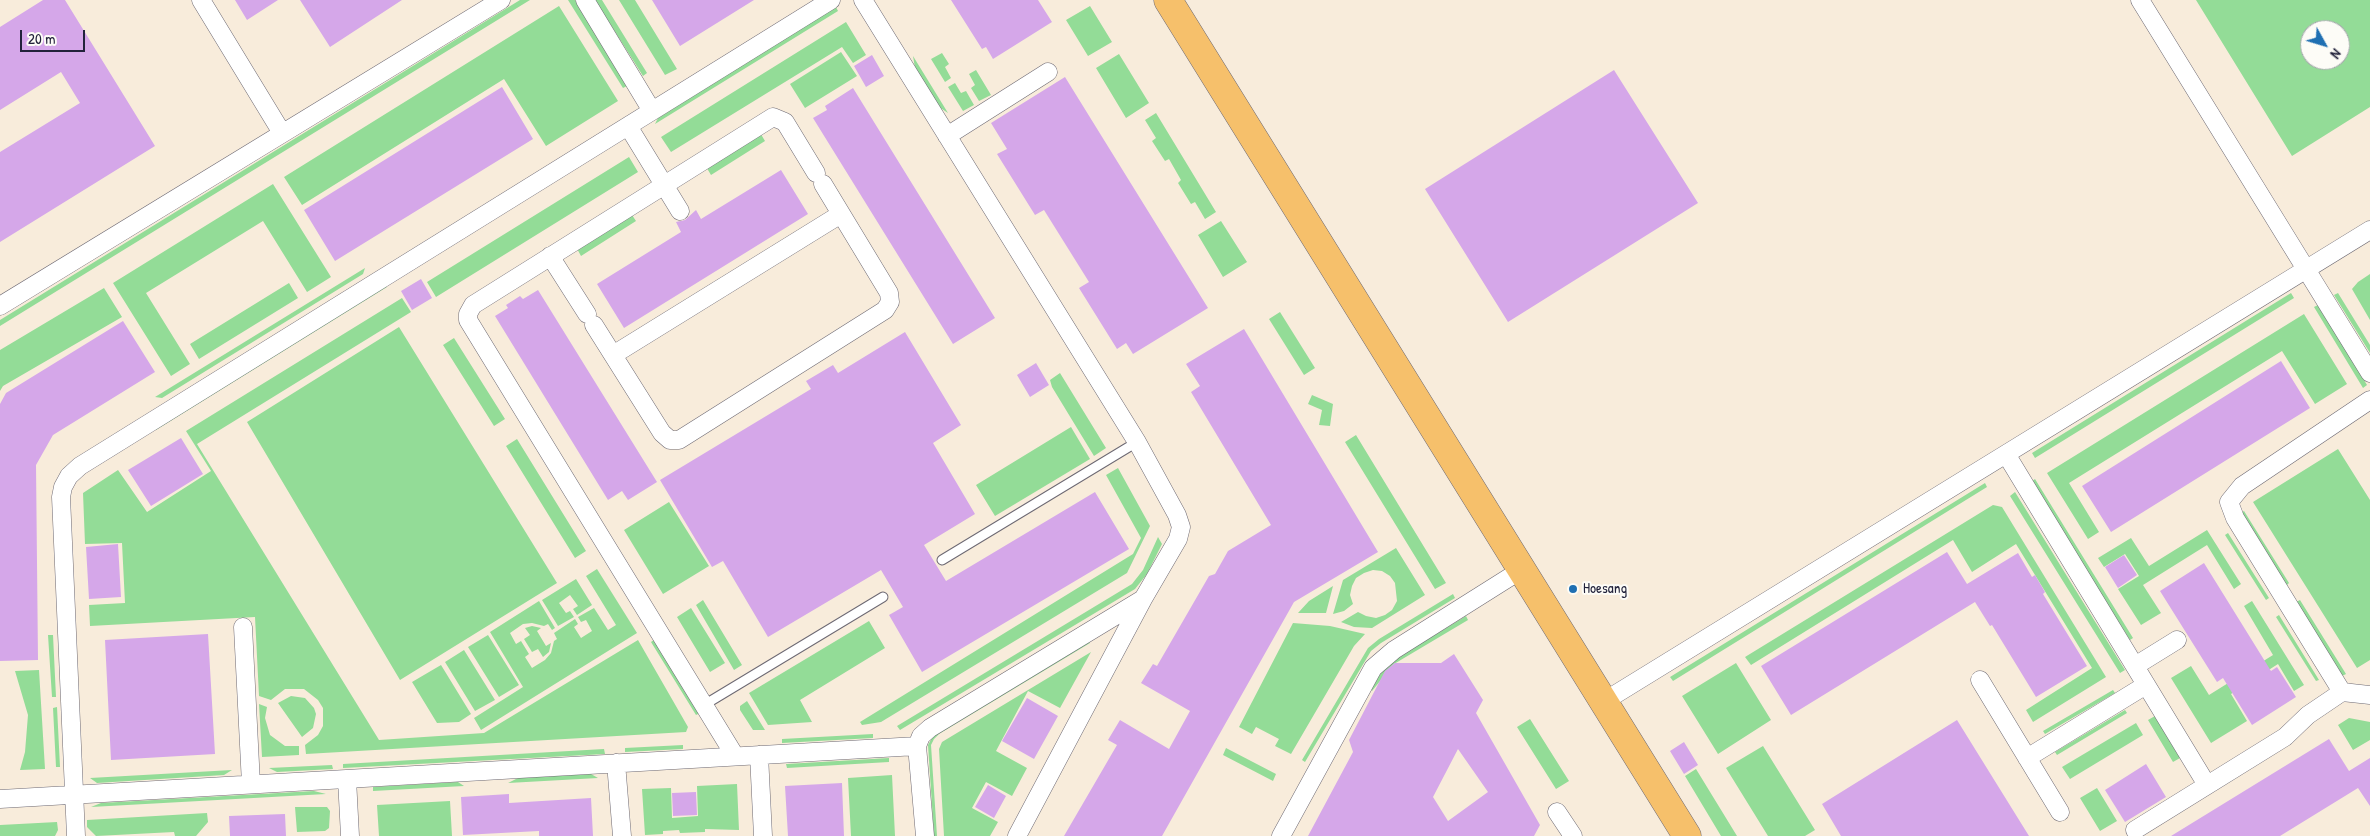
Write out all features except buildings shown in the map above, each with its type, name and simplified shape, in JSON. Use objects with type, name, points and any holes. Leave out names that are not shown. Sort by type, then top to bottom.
[{"type":"main road","points":[[1168,0],[1687,836]]},
{"type":"street","points":[[201,0],[282,133]]},
{"type":"street","points":[[0,306],[501,0]]},
{"type":"street","points":[[585,0],[652,110]]},
{"type":"street","points":[[76,836],[61,497],[63,487],[69,476],[80,466],[831,0]]},
{"type":"street","points":[[863,0],[1137,442],[1177,515],[1180,527],[1178,539],[1143,599],[1017,836]]},
{"type":"street","points":[[2140,0],[2370,373]]},
{"type":"street","points":[[947,136],[1048,72]]},
{"type":"street","points":[[550,256],[662,432],[670,440],[679,440],[885,310],[890,302],[890,293],[785,122],[773,116],[550,256],[473,305],[468,314],[468,320],[735,756]]},
{"type":"street","points":[[628,126],[680,211]]},
{"type":"street","points":[[613,355],[841,214]]},
{"type":"street","points":[[1603,702],[2370,230]]},
{"type":"street","points":[[2342,692],[2235,518],[2229,502],[2242,486],[2370,400]]},
{"type":"street","points":[[2006,454],[2207,785]]},
{"type":"street","points":[[1281,836],[1373,668],[1394,650],[1521,570]]},
{"type":"street","points":[[925,836],[917,746],[921,736],[930,728],[1143,599]]},
{"type":"street","points":[[243,627],[251,784]]},
{"type":"street","points":[[2135,666],[2177,640]]},
{"type":"street","points":[[1980,680],[2060,812]]},
{"type":"street","points":[[2028,758],[2146,685]]},
{"type":"street","points":[[2135,830],[2285,737],[2308,715],[2342,692],[2370,695]]},
{"type":"street","points":[[0,799],[917,746]]},
{"type":"street","points":[[758,755],[763,836]]},
{"type":"street","points":[[616,763],[622,836]]},
{"type":"street","points":[[347,779],[350,836]]},
{"type":"street","points":[[1558,812],[1573,836]]},
{"type":"lane","points":[[942,560],[1137,442]]},
{"type":"lane","points":[[704,705],[883,596]]},
{"type":"green space","points":[[520,0],[530,0],[0,326],[0,320]]},
{"type":"green space","points":[[568,0],[575,0],[627,86],[623,88]]},
{"type":"green space","points":[[595,0],[602,0],[647,73],[643,76]]},
{"type":"green space","points":[[619,0],[635,0],[677,69],[665,75]]},
{"type":"green space","points":[[2196,0],[2370,0],[2370,107],[2292,156]]},
{"type":"green space","points":[[559,6],[618,101],[546,146],[504,79],[302,205],[284,177]]},
{"type":"green space","points":[[1090,6],[1112,42],[1088,56],[1066,20]]},
{"type":"green space","points":[[836,7],[838,11],[655,124],[658,118]]},
{"type":"green space","points":[[846,22],[866,55],[853,63],[842,47],[671,152],[661,137]]},
{"type":"green space","points":[[841,52],[857,76],[805,108],[790,84]]},
{"type":"green space","points":[[942,53],[949,64],[945,67],[951,78],[945,82],[931,59]]},
{"type":"green space","points":[[1119,54],[1149,103],[1126,118],[1096,68]]},
{"type":"green space","points":[[913,56],[948,113],[939,107],[915,68]]},
{"type":"green space","points":[[976,70],[991,95],[979,101],[971,88],[975,85],[969,74]]},
{"type":"green space","points":[[955,83],[961,93],[966,91],[974,105],[963,111],[948,87]]},
{"type":"green space","points":[[1156,113],[1216,212],[1205,219],[1195,202],[1191,204],[1178,183],[1181,180],[1169,159],[1165,161],[1152,141],[1156,138],[1145,120]]},
{"type":"green space","points":[[759,131],[765,141],[711,175],[705,165]]},
{"type":"green space","points":[[629,157],[638,172],[436,297],[427,282]]},
{"type":"green space","points":[[273,184],[331,277],[307,292],[263,221],[146,293],[190,364],[171,376],[113,283]]},
{"type":"green space","points":[[630,212],[636,221],[581,256],[575,245]]},
{"type":"green space","points":[[1221,221],[1247,262],[1223,277],[1198,235]]},
{"type":"green space","points":[[365,268],[363,274],[162,398],[155,397]]},
{"type":"green space","points":[[2370,274],[2370,320],[2352,289],[2358,282]]},
{"type":"green space","points":[[289,283],[298,298],[199,359],[190,344]]},
{"type":"green space","points":[[385,284],[387,287],[156,430],[154,426]]},
{"type":"green space","points":[[104,288],[122,317],[3,386],[0,391],[0,350]]},
{"type":"green space","points":[[2291,293],[2294,298],[2035,458],[2032,453]]},
{"type":"green space","points":[[2338,293],[2370,345],[2370,353],[2334,295]]},
{"type":"green space","points":[[402,298],[411,312],[197,444],[379,740],[484,733],[638,640],[688,727],[686,732],[306,754],[305,745],[318,735],[323,726],[323,708],[318,700],[304,689],[285,689],[271,700],[259,696],[255,617],[90,626],[89,605],[125,603],[122,543],[85,544],[83,493],[118,470],[147,512],[211,471],[186,431]]},
{"type":"green space","points":[[2318,305],[2367,385],[2363,388],[2314,307]]},
{"type":"green space","points":[[1280,312],[1315,368],[1304,375],[1269,319]]},
{"type":"green space","points":[[2304,314],[2347,384],[2315,404],[2282,351],[2069,483],[2099,532],[2088,539],[2047,473]]},
{"type":"green space","points":[[399,327],[557,583],[400,680],[247,422]]},
{"type":"green space","points":[[454,338],[505,419],[494,426],[443,345]]},
{"type":"green space","points":[[1060,373],[1106,448],[1094,456],[1052,387],[1050,380]]},
{"type":"green space","points":[[1312,395],[1333,404],[1330,426],[1319,425],[1322,410],[1308,404]]},
{"type":"green space","points":[[1071,427],[1090,459],[995,516],[976,485]]},
{"type":"green space","points":[[1356,435],[1446,583],[1435,589],[1345,442]]},
{"type":"green space","points":[[517,439],[586,551],[575,558],[506,446]]},
{"type":"green space","points":[[2338,449],[2370,500],[2370,660],[2357,668],[2253,502]]},
{"type":"green space","points":[[1118,468],[1150,526],[1127,573],[881,722],[862,725],[860,722],[1133,554],[1141,538],[1106,475]]},
{"type":"green space","points":[[2035,479],[2133,638],[2130,640],[2031,482]]},
{"type":"green space","points":[[1985,483],[1987,487],[1673,681],[1670,677]]},
{"type":"green space","points":[[2015,492],[2125,670],[2120,673],[2010,496]]},
{"type":"green space","points":[[669,502],[709,566],[663,594],[624,530]]},
{"type":"green space","points":[[1993,505],[2002,507],[2106,677],[2033,722],[2026,710],[2092,668],[2016,544],[1972,572],[1953,540],[1751,665],[1745,657]]},
{"type":"green space","points":[[2244,511],[2289,583],[2286,586],[2241,513]]},
{"type":"green space","points":[[2207,530],[2241,584],[2234,589],[2207,545],[2143,585],[2161,613],[2141,625],[2118,589],[2139,576],[2125,554],[2104,567],[2098,558],[2131,538],[2149,566]]},
{"type":"green space","points":[[2228,533],[2269,598],[2266,600],[2225,535]]},
{"type":"green space","points":[[1158,537],[1162,544],[1147,574],[1135,589],[900,730],[897,726],[1132,584],[1143,570]]},
{"type":"green space","points":[[1396,548],[1425,595],[1372,628],[1354,627],[1341,622],[1358,612],[1376,618],[1392,610],[1397,601],[1395,583],[1390,576],[1382,571],[1373,570],[1356,578],[1350,595],[1353,604],[1344,611],[1333,614],[1343,580]]},
{"type":"green space","points":[[597,569],[637,633],[481,730],[474,718],[523,687],[490,632],[539,601],[555,628],[552,630],[548,624],[544,626],[532,623],[523,624],[510,633],[516,644],[521,641],[529,654],[525,657],[532,668],[545,660],[551,653],[554,641],[557,639],[554,633],[575,619],[578,624],[574,627],[581,638],[592,631],[586,620],[581,622],[578,617],[594,608],[608,630],[616,625],[586,576]]},
{"type":"green space","points":[[576,579],[592,605],[577,615],[573,609],[578,606],[570,595],[559,603],[566,613],[570,611],[574,617],[558,626],[542,600]]},
{"type":"green space","points":[[1333,586],[1326,613],[1298,613],[1309,601]]},
{"type":"green space","points":[[1453,594],[1455,598],[1371,651],[1305,762],[1302,760],[1368,648],[1379,639]]},
{"type":"green space","points":[[703,600],[742,665],[734,670],[696,605]]},
{"type":"green space","points":[[2300,600],[2346,674],[2342,676],[2296,602]]},
{"type":"green space","points":[[2252,601],[2304,685],[2294,691],[2278,664],[2231,694],[2247,721],[2211,743],[2171,678],[2191,666],[2209,695],[2273,655],[2244,606]]},
{"type":"green space","points":[[691,608],[725,663],[710,672],[677,617]]},
{"type":"green space","points":[[2279,615],[2319,680],[2316,681],[2276,617]]},
{"type":"green space","points":[[1466,616],[1468,620],[1394,664],[1372,691],[1371,689],[1376,679],[1392,661]]},
{"type":"green space","points":[[869,621],[885,648],[800,700],[812,722],[768,725],[749,693]]},
{"type":"green space","points":[[1293,623],[1330,626],[1365,634],[1354,646],[1291,754],[1275,746],[1279,739],[1256,727],[1252,734],[1239,727]]},
{"type":"green space","points":[[532,626],[541,628],[537,631],[546,646],[551,643],[549,652],[543,657],[538,649],[532,652],[524,639],[530,635],[525,628]]},
{"type":"green space","points":[[48,635],[53,635],[56,697],[52,697]]},
{"type":"green space","points":[[488,635],[519,685],[499,697],[468,647]]},
{"type":"green space","points":[[655,639],[700,713],[696,715],[651,642]]},
{"type":"green space","points":[[1088,640],[1090,643],[939,734],[934,739],[931,745],[937,836],[934,836],[928,745],[934,734]]},
{"type":"green space","points":[[464,650],[495,700],[475,711],[445,662]]},
{"type":"green space","points":[[1091,652],[1060,708],[1028,691],[996,751],[1027,768],[1012,796],[986,782],[972,808],[998,822],[990,836],[944,836],[939,749],[942,742]]},
{"type":"green space","points":[[1736,663],[1771,720],[1718,754],[1682,696]]},
{"type":"green space","points":[[441,665],[471,714],[459,722],[437,723],[412,682]]},
{"type":"green space","points":[[39,670],[45,769],[20,770],[25,752],[28,715],[15,671]]},
{"type":"green space","points":[[2113,690],[2115,693],[2045,734],[2043,731]]},
{"type":"green space","points":[[291,696],[305,698],[314,708],[316,714],[313,728],[302,737],[278,703]]},
{"type":"green space","points":[[747,701],[765,730],[753,730],[740,710],[740,706]]},
{"type":"green space","points":[[259,704],[267,707],[265,718],[270,735],[285,746],[299,746],[299,755],[262,757]]},
{"type":"green space","points":[[57,707],[60,767],[56,767],[53,708]]},
{"type":"green space","points":[[2125,710],[2127,713],[2057,755],[2055,752]]},
{"type":"green space","points":[[2155,716],[2180,758],[2173,762],[2148,720]]},
{"type":"green space","points":[[2349,718],[2370,722],[2370,740],[2353,750],[2338,725]]},
{"type":"green space","points":[[1530,719],[1569,781],[1556,789],[1517,727]]},
{"type":"green space","points":[[2136,723],[2143,735],[2070,779],[2062,767]]},
{"type":"green space","points":[[873,734],[873,738],[782,743],[782,739]]},
{"type":"green space","points":[[683,745],[683,749],[625,752],[625,748]]},
{"type":"green space","points":[[1763,746],[1815,830],[1805,836],[1768,836],[1726,768]]},
{"type":"green space","points":[[1226,748],[1276,774],[1273,781],[1223,755]]},
{"type":"green space","points":[[604,749],[605,754],[343,768],[343,764]]},
{"type":"green space","points":[[889,758],[889,762],[787,768],[786,764]]},
{"type":"green space","points":[[332,765],[333,769],[277,772],[269,768]]},
{"type":"green space","points":[[1696,769],[1737,836],[1721,836],[1685,776]]},
{"type":"green space","points":[[232,770],[224,775],[97,783],[90,778]]},
{"type":"green space","points":[[591,774],[598,778],[508,783],[518,778]]},
{"type":"green space","points":[[892,775],[895,836],[851,836],[848,778]]},
{"type":"green space","points":[[458,782],[464,786],[373,791],[373,787]]},
{"type":"green space","points":[[737,784],[739,830],[705,829],[705,832],[680,833],[679,830],[663,831],[663,834],[645,835],[642,789],[671,788],[672,818],[698,816],[697,786]]},
{"type":"green space","points":[[2097,788],[2117,821],[2100,831],[2080,798]]},
{"type":"green space","points":[[314,791],[326,794],[91,807],[101,803]]},
{"type":"green space","points":[[450,801],[452,836],[379,836],[377,805]]},
{"type":"green space","points":[[295,807],[327,807],[330,811],[329,828],[325,831],[297,832]]},
{"type":"green space","points":[[207,813],[208,822],[196,836],[175,836],[174,832],[96,836],[87,827],[87,820]]},
{"type":"green space","points":[[57,822],[58,830],[55,836],[0,836],[0,825]]},
{"type":"place","name":"Hoesang","points":[[1573,589]]}]
